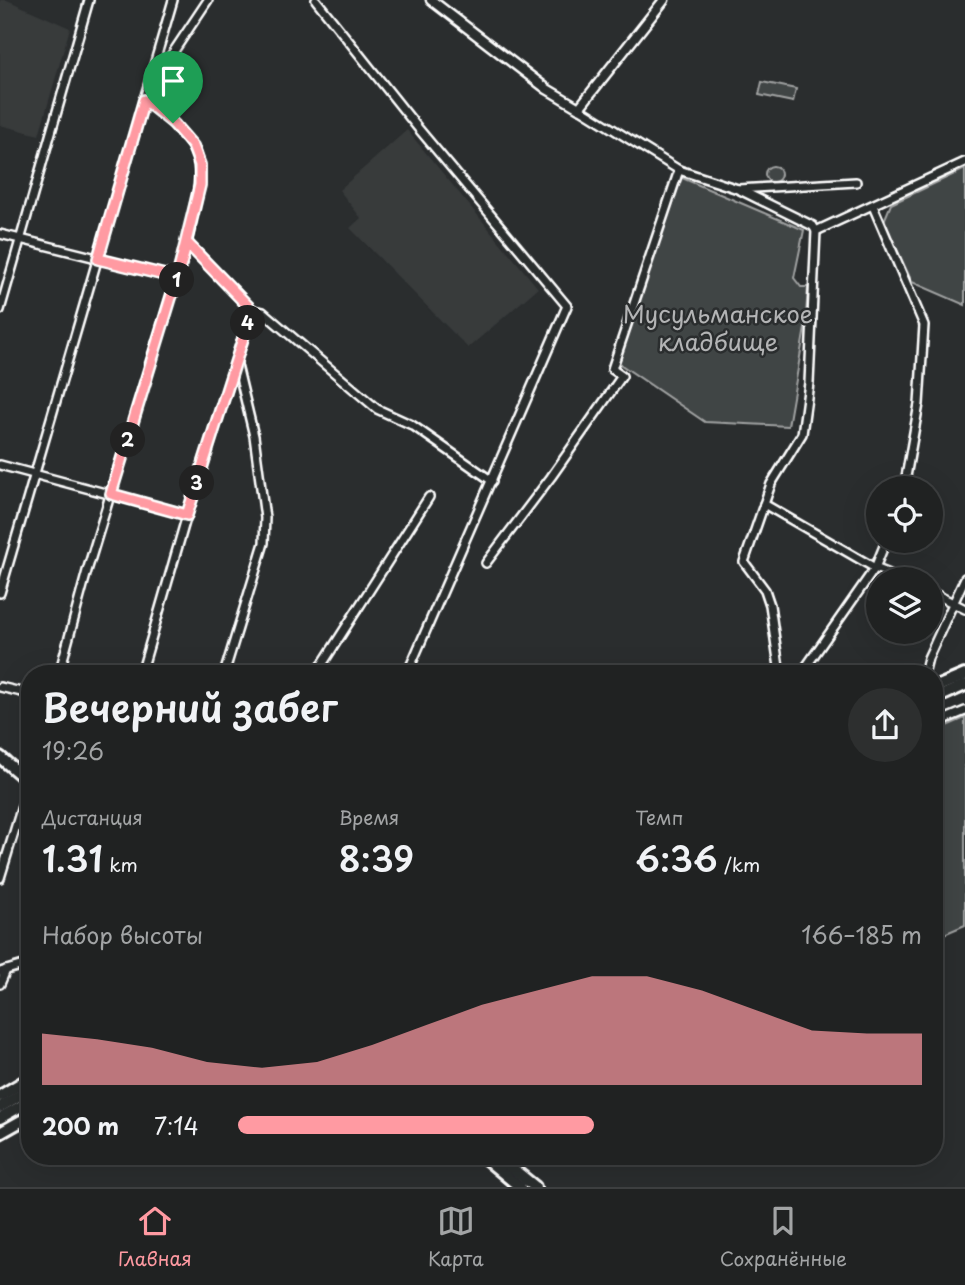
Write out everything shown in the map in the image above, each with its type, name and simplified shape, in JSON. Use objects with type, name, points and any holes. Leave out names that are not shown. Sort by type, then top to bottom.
[{"type":"main road","points":[[943,683],[965,674]]},
{"type":"main road","points":[[943,695],[965,685]]},
{"type":"main road","points":[[0,757],[21,774]]},
{"type":"main road","points":[[0,1096],[21,1083]]},
{"type":"main road","points":[[0,1107],[21,1094]]},
{"type":"main road","points":[[0,1118],[21,1106]]},
{"type":"main road","points":[[0,1128],[21,1118]]},
{"type":"main road","points":[[0,1133],[21,1120]]},
{"type":"main road","points":[[494,1165],[520,1187]]},
{"type":"main road","points":[[508,1165],[535,1187]]},
{"type":"street","points":[[0,310],[89,0]]},
{"type":"street","points":[[0,593],[173,0]]},
{"type":"street","points":[[147,90],[208,0]]},
{"type":"street","points":[[316,0],[418,128],[567,306],[411,665]]},
{"type":"street","points":[[431,0],[547,89],[679,170],[737,189],[813,226],[816,231],[809,383],[803,434],[771,484],[744,562],[765,590],[770,605],[779,665]]},
{"type":"street","points":[[579,108],[664,0]]},
{"type":"street","points":[[62,665],[177,278],[200,185],[200,165],[193,146],[173,123],[144,100]]},
{"type":"street","points":[[816,231],[965,162]]},
{"type":"street","points":[[486,563],[622,376],[612,369],[679,170]]},
{"type":"street","points":[[737,189],[856,182]]},
{"type":"street","points":[[873,206],[924,325],[919,404],[906,476]]},
{"type":"street","points":[[0,233],[177,278]]},
{"type":"street","points":[[187,243],[252,310],[263,312],[377,409],[412,425],[492,481]]},
{"type":"street","points":[[144,665],[187,515],[252,310]]},
{"type":"street","points":[[227,665],[264,543],[264,518],[254,436],[236,358]]},
{"type":"street","points":[[0,465],[187,515]]},
{"type":"street","points":[[322,665],[429,497]]},
{"type":"street","points":[[764,504],[873,567]]},
{"type":"street","points":[[927,665],[965,578]]},
{"type":"street","points":[[807,665],[866,581]]},
{"type":"street","points":[[943,597],[965,609]]},
{"type":"street","points":[[0,687],[21,692]]},
{"type":"street","points":[[943,720],[965,711]]},
{"type":"street","points":[[0,877],[21,807]]},
{"type":"street","points":[[0,984],[3,971],[21,966]]},
{"type":"shaded area","points":[[0,0],[7,0],[70,28],[39,135],[0,125]]},
{"type":"shaded area","points":[[407,130],[538,288],[468,348],[350,228],[361,218],[339,190]]},
{"type":"green space","points":[[762,82],[796,89],[793,102],[759,95]]},
{"type":"green space","points":[[770,166],[776,166],[781,174],[779,180],[770,182],[765,177],[765,171]]},
{"type":"green space","points":[[965,169],[965,305],[912,282],[884,221],[891,204]]},
{"type":"green space","name":"Мусульманское кладбище","points":[[680,177],[804,230],[794,278],[801,287],[808,287],[805,328],[788,426],[705,422],[617,362]]},
{"type":"green space","points":[[965,718],[965,925],[943,935],[943,728]]},
{"type":"route","points":[[173,123],[144,100],[98,259],[177,278],[187,243],[252,310],[187,515],[111,494],[177,278],[200,185],[200,165],[193,146],[173,123]]}]
